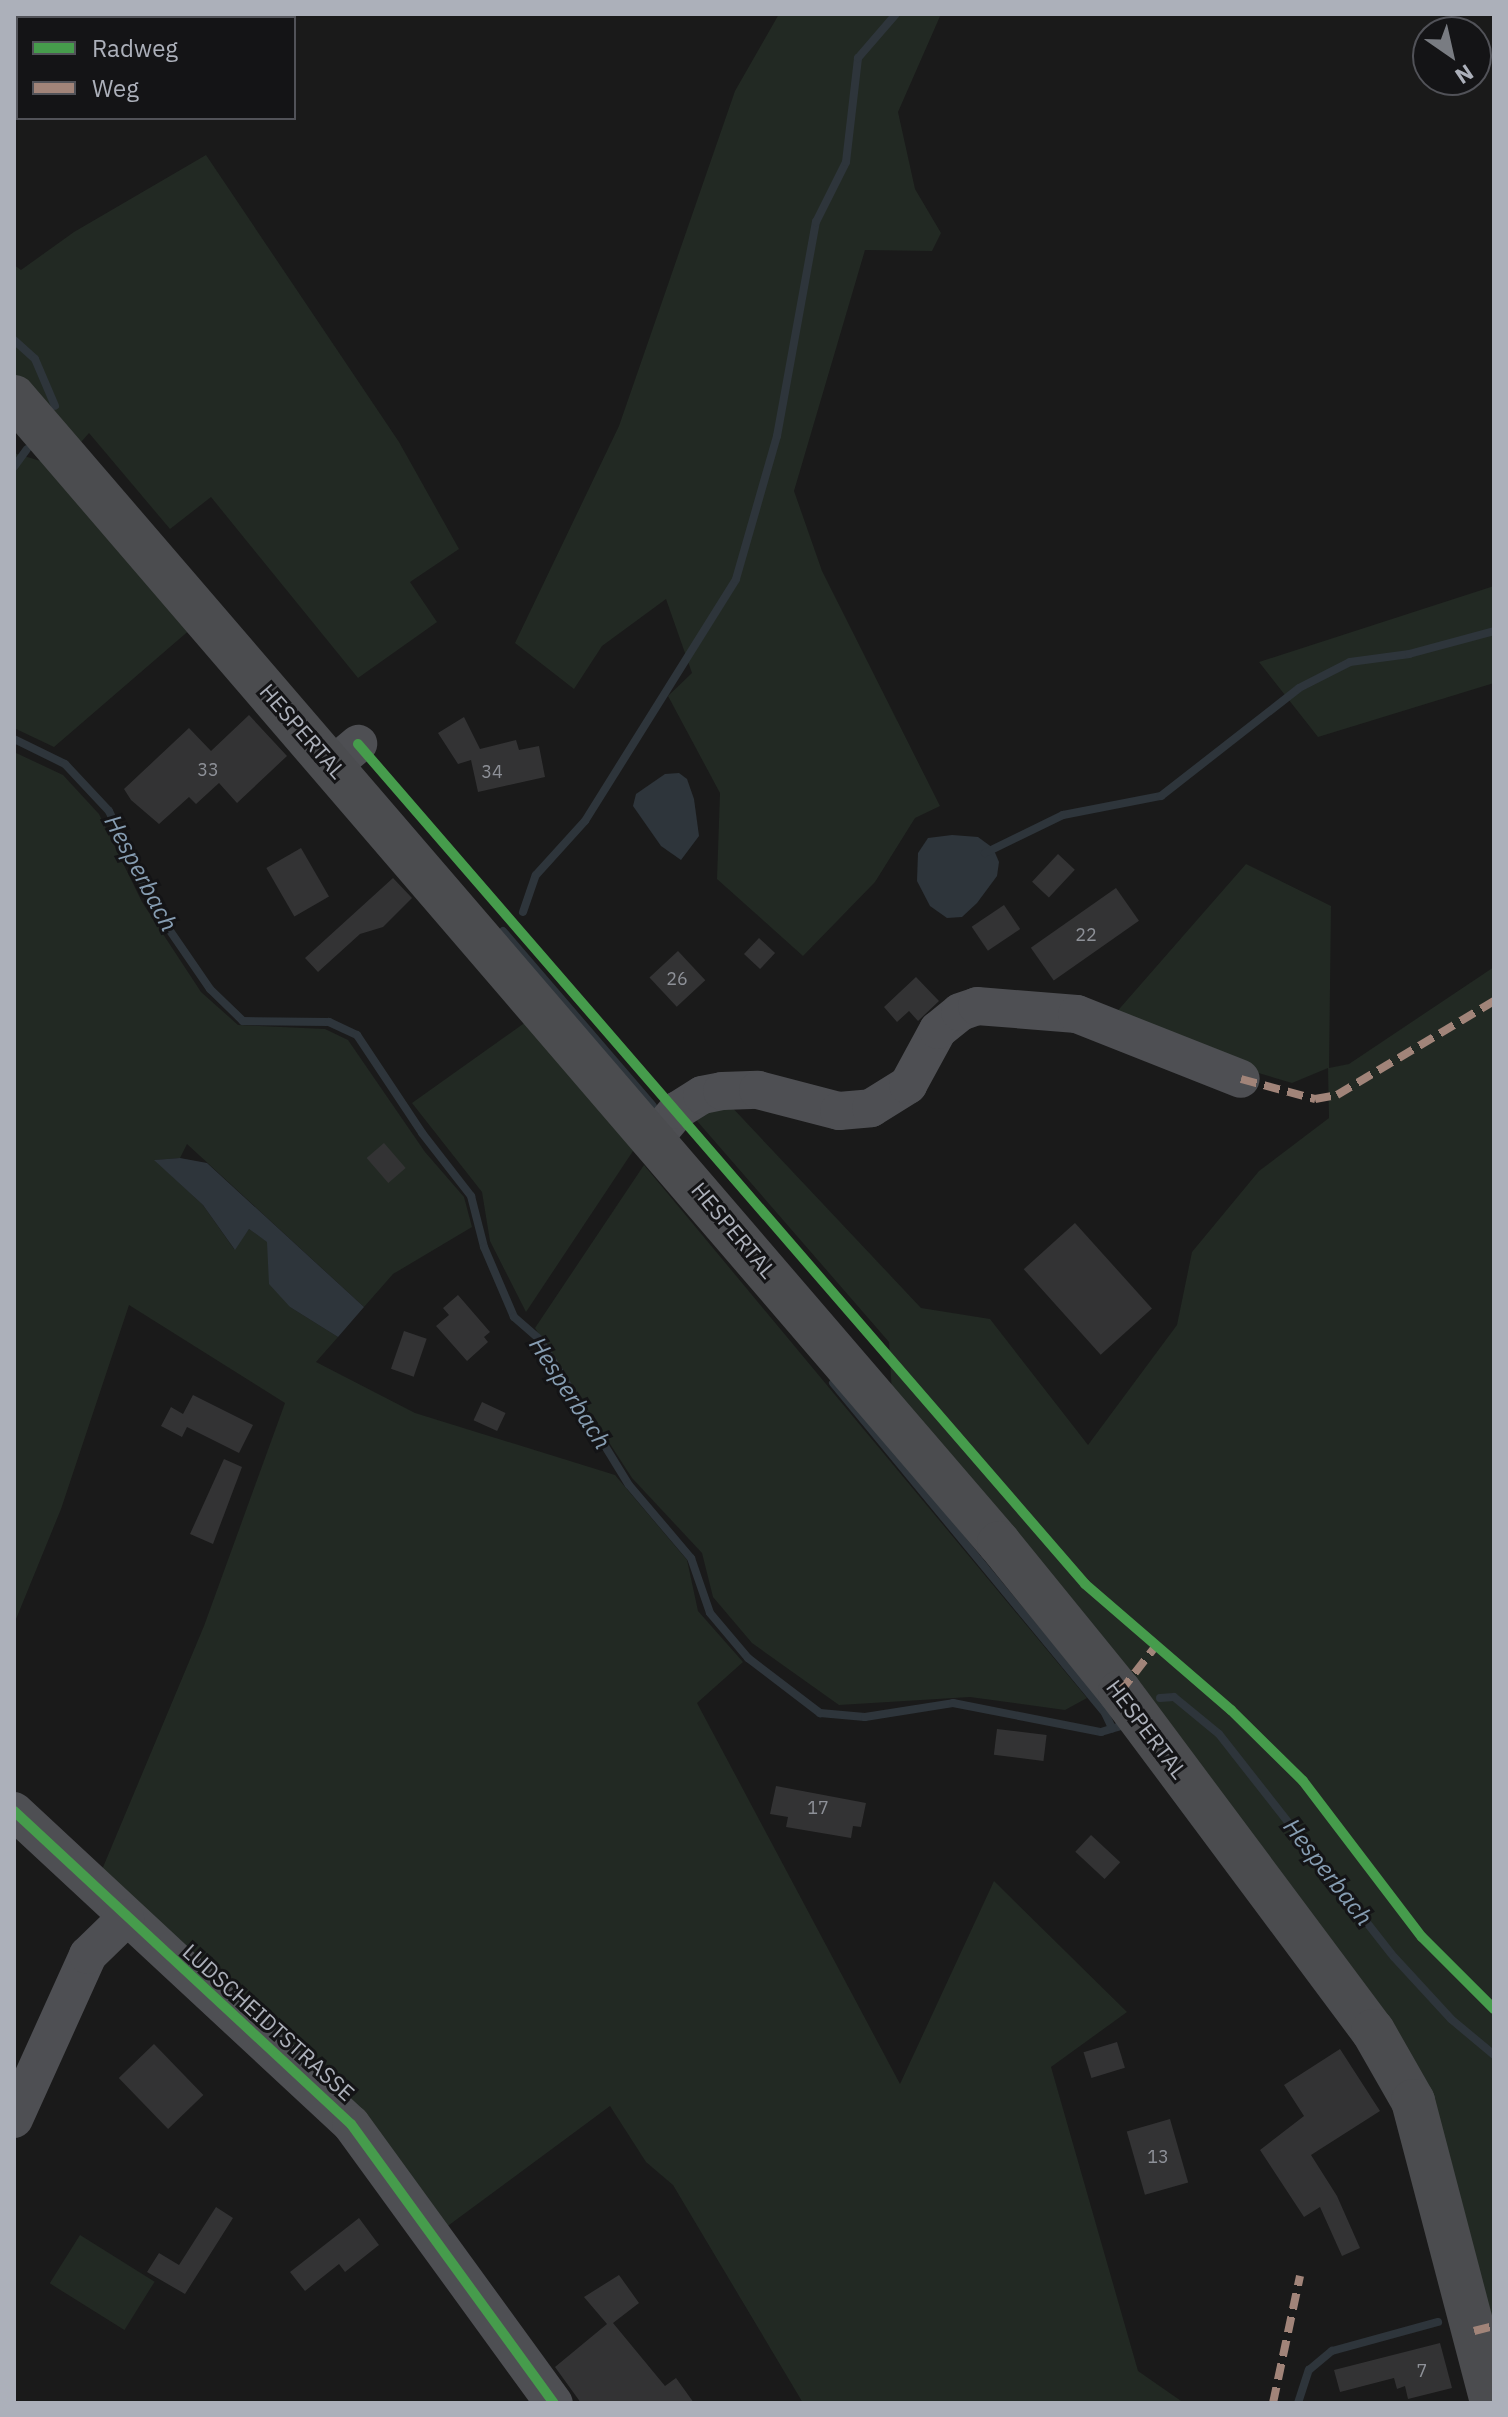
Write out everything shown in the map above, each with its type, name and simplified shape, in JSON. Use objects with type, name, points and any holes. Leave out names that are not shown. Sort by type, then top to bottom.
[{"type":"main road","name":"HESPERTAL","points":[[14,397],[345,755],[655,1137],[1120,1692],[1373,2031],[1413,2101],[1492,2403]]},
{"type":"street","points":[[655,1137],[678,1110],[702,1095],[722,1091],[758,1090],[839,1111],[871,1108],[908,1085],[938,1030],[960,1012],[977,1006],[1077,1014],[1241,1079]]},
{"type":"street","name":"LUDSCHEIDTSTRASSE","points":[[14,1811],[125,1919],[351,2124],[554,2403]]},
{"type":"street","points":[[14,2119],[88,1955],[125,1919]]},
{"type":"shaded area","points":[[779,14],[941,14],[898,112],[915,189],[941,233],[932,251],[865,250],[794,491],[822,571],[940,806],[915,818],[875,882],[803,956],[717,879],[720,793],[668,696],[692,673],[666,599],[602,646],[574,689],[515,643],[619,426],[735,91]]},
{"type":"shaded area","points":[[206,155],[399,442],[459,549],[410,582],[437,622],[358,678],[211,497],[170,529],[89,433],[75,449],[14,378],[14,265],[21,270],[74,232]]},
{"type":"shaded area","points":[[14,453],[44,462],[192,628],[54,747],[14,728]]},
{"type":"shaded area","points":[[1494,586],[1494,683],[1318,737],[1259,662]]},
{"type":"shaded area","points":[[14,752],[63,775],[99,814],[142,902],[201,992],[238,1025],[325,1029],[348,1040],[425,1152],[464,1197],[472,1227],[393,1274],[364,1307],[187,1144],[180,1158],[155,1160],[203,1205],[234,1249],[249,1229],[268,1242],[290,1307],[338,1337],[316,1362],[415,1413],[615,1475],[687,1560],[698,1611],[743,1662],[697,1703],[900,2084],[994,1881],[1127,2012],[1051,2067],[1138,2371],[1184,2403],[803,2403],[673,2185],[646,2162],[610,2106],[445,2228],[101,1872],[204,1626],[285,1403],[129,1305],[61,1509],[14,1624]]},
{"type":"shaded area","points":[[679,773],[687,779],[694,799],[699,836],[681,860],[661,846],[633,806],[636,794],[665,774]]},
{"type":"shaded area","points":[[952,835],[978,837],[993,848],[999,862],[997,876],[977,903],[962,917],[947,918],[930,906],[917,881],[918,853],[928,838]]},
{"type":"shaded area","points":[[1246,864],[1331,906],[1329,1068],[1349,1064],[1494,967],[1494,2344],[1418,2076],[1140,1682],[892,1394],[889,1342],[691,1114],[727,1102],[921,1308],[990,1319],[1088,1445],[1177,1325],[1192,1252],[1259,1171],[1329,1118],[1328,1068],[1292,1083],[1235,1066],[1114,1015]]},
{"type":"shaded area","points":[[530,1019],[637,1145],[526,1312],[490,1241],[482,1192],[412,1103]]},
{"type":"shaded area","points":[[180,1158],[207,1163],[364,1307],[338,1337],[290,1307],[269,1284],[267,1242],[249,1229],[235,1250],[203,1205],[154,1160]]},
{"type":"shaded area","points":[[644,1165],[1087,1698],[1065,1710],[970,1697],[839,1705],[752,1643],[713,1597],[702,1553],[632,1478],[535,1328]]},
{"type":"shaded area","points":[[80,2235],[155,2282],[124,2330],[50,2283]]},
{"type":"building","points":[[249,715],[287,756],[237,803],[219,783],[196,804],[189,797],[159,824],[131,800],[124,789],[189,728],[211,751]]},
{"type":"building","points":[[464,717],[480,749],[516,740],[519,750],[539,746],[545,777],[478,792],[471,760],[458,764],[438,733]]},
{"type":"building","points":[[301,848],[329,896],[294,916],[266,868]]},
{"type":"building","points":[[1058,854],[1075,870],[1049,897],[1032,882]]},
{"type":"building","points":[[393,878],[412,898],[383,927],[360,934],[318,972],[305,958]]},
{"type":"building","points":[[1116,888],[1139,921],[1054,980],[1031,948]]},
{"type":"building","points":[[1004,905],[1020,929],[988,951],[972,927]]},
{"type":"building","points":[[759,938],[775,953],[760,969],[744,954]]},
{"type":"building","points":[[678,951],[705,980],[677,1007],[649,978]]},
{"type":"building","points":[[916,977],[939,1001],[918,1021],[909,1011],[897,1022],[884,1007]]},
{"type":"building","points":[[384,1143],[406,1168],[388,1183],[367,1158]]},
{"type":"building","points":[[1075,1223],[1152,1308],[1101,1355],[1024,1269]]},
{"type":"building","points":[[458,1295],[490,1332],[484,1337],[488,1342],[467,1361],[436,1326],[449,1315],[443,1308]]},
{"type":"building","points":[[404,1331],[427,1339],[414,1377],[391,1369]]},
{"type":"building","points":[[193,1395],[253,1425],[239,1453],[187,1427],[182,1437],[161,1426],[171,1407],[183,1414]]},
{"type":"building","points":[[482,1402],[506,1413],[497,1431],[474,1420]]},
{"type":"building","points":[[224,1459],[242,1467],[213,1544],[190,1534]]},
{"type":"building","points":[[997,1729],[1047,1735],[1043,1761],[994,1755]]},
{"type":"building","points":[[776,1786],[866,1803],[861,1827],[853,1826],[851,1838],[786,1827],[788,1817],[770,1814]]},
{"type":"building","points":[[1091,1835],[1120,1862],[1105,1879],[1075,1852]]},
{"type":"building","points":[[1117,2042],[1125,2068],[1091,2078],[1084,2052]]},
{"type":"building","points":[[154,2044],[203,2095],[168,2129],[119,2078]]},
{"type":"building","points":[[1340,2049],[1380,2111],[1311,2155],[1337,2196],[1360,2248],[1342,2256],[1320,2207],[1304,2217],[1260,2150],[1304,2116],[1284,2085]]},
{"type":"building","points":[[1170,2119],[1188,2182],[1145,2195],[1127,2131]]},
{"type":"building","points":[[216,2207],[233,2218],[185,2294],[147,2272],[159,2253],[179,2265]]},
{"type":"building","points":[[359,2218],[379,2245],[345,2272],[339,2264],[305,2291],[290,2272]]},
{"type":"building","points":[[619,2275],[639,2303],[613,2323],[665,2386],[676,2378],[694,2403],[581,2403],[555,2367],[607,2324],[584,2297]]},
{"type":"building","points":[[1440,2343],[1452,2388],[1408,2399],[1405,2386],[1397,2389],[1394,2378],[1340,2392],[1334,2370]]},
{"type":"waterway","points":[[523,912],[536,875],[585,821],[736,579],[777,436],[816,222],[846,162],[858,58],[896,14]]},
{"type":"waterway","name":"Hesperbach","points":[[14,340],[35,359],[55,406]]},
{"type":"waterway","name":"Hesperbach","points":[[14,467],[27,449]]},
{"type":"waterway","points":[[985,853],[1063,815],[1161,796],[1299,688],[1350,662],[1409,654],[1494,631]]},
{"type":"waterway","name":"Hesperbach","points":[[14,739],[65,764],[109,811],[153,906],[210,989],[243,1021],[329,1022],[357,1035],[422,1133],[471,1196],[484,1247],[514,1317],[540,1340],[629,1485],[691,1558],[710,1613],[748,1658],[820,1713],[865,1717],[953,1703],[1101,1732],[1121,1726]]},
{"type":"waterway","points":[[503,931],[653,1106]]},
{"type":"waterway","points":[[833,1383],[1105,1713],[1112,1728]]},
{"type":"waterway","name":"Hesperbach","points":[[1160,1698],[1174,1697],[1219,1734],[1394,1957],[1451,2019],[1494,2055]]},
{"type":"waterway","name":"Hesperbach","points":[[1298,2403],[1309,2370],[1332,2351],[1438,2322]]},
{"type":"marked path","points":[[1241,1079],[1315,1099],[1337,1095],[1494,1001]]},
{"type":"marked path","points":[[1120,1692],[1155,1647]]},
{"type":"marked path","points":[[1273,2403],[1300,2276]]},
{"type":"marked path","points":[[1474,2331],[1494,2326]]},
{"type":"cycle path","points":[[358,744],[1085,1584],[1231,1710],[1303,1781],[1422,1937],[1494,2009]]},
{"type":"cycle path","points":[[14,1811],[351,2124],[554,2403]]}]
